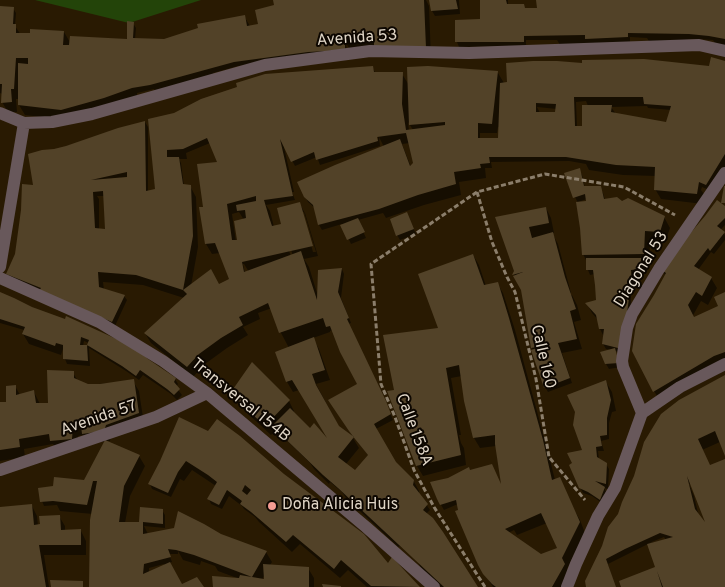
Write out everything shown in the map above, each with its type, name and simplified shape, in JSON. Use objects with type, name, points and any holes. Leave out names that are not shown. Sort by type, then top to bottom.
[{"type":"lane","name":"Avenida 53","points":[[0,113],[24,123],[52,122],[92,114],[265,65],[370,51],[469,53],[699,45],[725,51]]},
{"type":"lane","points":[[0,267],[24,123]]},
{"type":"lane","name":"Diagonal 53","points":[[642,413],[623,367],[622,361],[627,328],[632,314],[659,269],[725,172]]},
{"type":"lane","name":"Transversal 154B","points":[[0,278],[99,322],[163,360],[206,393],[434,587]]},
{"type":"lane","points":[[567,587],[598,516],[615,488],[642,413],[680,387],[725,364]]},
{"type":"lane","name":"Avenida 57","points":[[0,470],[156,417],[206,393]]},
{"type":"path","points":[[477,192],[545,174],[624,187],[691,223]]},
{"type":"path","name":"Calle 158A","points":[[477,192],[371,264],[382,384],[414,470],[434,507],[485,587]]},
{"type":"path","name":"Calle 160","points":[[477,192],[492,242],[515,292],[536,379],[549,457],[598,516]]},
{"type":"green space","points":[[35,0],[201,0],[129,23]]},
{"type":"building","points":[[273,0],[424,0],[426,48],[374,48],[374,40],[345,43],[345,50],[308,52],[234,62],[150,85],[132,88],[61,110],[18,105],[18,63],[28,64],[28,58],[16,58],[14,89],[11,89],[12,102],[1,103],[0,6],[14,7],[13,24],[16,24],[16,33],[30,33],[30,29],[64,31],[63,45],[69,45],[70,36],[127,39],[127,21],[134,22],[133,38],[164,39],[198,28],[197,24],[245,15],[247,26],[258,24],[255,10],[274,5]]},
{"type":"building","points":[[429,0],[456,0],[458,9],[431,11]]},
{"type":"building","points":[[480,0],[506,0],[507,4],[524,4],[525,8],[537,8],[536,0],[725,0],[725,39],[689,34],[628,33],[628,37],[585,39],[585,35],[524,36],[524,42],[455,42],[455,20],[480,19]]},
{"type":"building","points":[[711,57],[725,61],[725,154],[706,185],[699,182],[697,194],[654,190],[655,167],[616,165],[566,157],[489,157],[490,163],[480,164],[481,168],[454,172],[456,184],[379,209],[318,225],[313,205],[304,197],[297,182],[400,139],[410,166],[413,163],[406,133],[377,137],[378,141],[316,160],[314,152],[291,162],[280,139],[293,196],[264,200],[269,217],[272,226],[281,224],[277,208],[300,202],[313,246],[242,262],[244,272],[301,251],[317,300],[318,270],[342,268],[338,292],[349,318],[347,319],[391,414],[374,424],[396,462],[414,480],[413,485],[428,504],[423,510],[433,518],[443,532],[478,587],[444,587],[272,426],[290,408],[310,428],[314,423],[327,438],[292,380],[286,382],[275,352],[314,337],[325,370],[312,374],[316,385],[339,426],[353,436],[328,400],[357,384],[340,352],[330,326],[326,327],[323,318],[279,333],[268,303],[239,317],[243,325],[199,354],[187,367],[144,333],[187,294],[183,290],[136,275],[98,272],[99,287],[125,295],[112,322],[39,291],[41,288],[6,274],[15,254],[21,210],[22,184],[33,185],[28,154],[66,146],[145,121],[146,191],[155,189],[148,119],[174,113],[201,99],[237,87],[236,83],[265,74],[373,66],[374,72],[403,72],[402,104],[406,130],[445,125],[445,122],[409,125],[407,67],[428,66],[498,71],[492,124],[478,123],[478,138],[498,138],[500,83],[507,82],[506,63],[557,61],[582,63],[582,60],[644,59],[709,66]],"holes":[[[574,97],[643,97],[644,104],[671,106],[666,122],[611,112],[612,105],[582,105],[582,126],[575,126]],[[536,103],[556,104],[555,112],[536,112]],[[207,138],[217,162],[197,164],[203,207],[199,207],[205,244],[215,243],[229,279],[219,284],[211,269],[183,290],[193,236],[191,185],[183,184],[179,157],[167,157],[167,150],[183,149]],[[127,172],[127,177],[91,180]],[[103,191],[105,229],[95,228],[93,192]],[[256,196],[256,201],[236,205],[237,211],[245,210],[246,218],[234,221],[237,240],[232,240],[227,204]],[[354,437],[368,455],[355,470],[338,457]]]},
{"type":"building","points":[[580,168],[584,186],[601,186],[604,199],[617,197],[622,201],[628,198],[665,216],[660,232],[645,231],[644,254],[582,255],[576,202],[586,201],[585,194],[573,198],[564,173]]},
{"type":"building","points":[[724,186],[725,203],[721,203]]},
{"type":"building","points":[[717,200],[725,206],[725,218],[717,226],[725,232],[710,251],[708,248],[694,266],[712,277],[702,296],[696,292],[688,305],[694,317],[718,306],[714,297],[725,292],[725,352],[714,356],[653,392],[632,351],[636,324],[666,273],[660,269]]},
{"type":"building","points":[[546,207],[549,223],[529,227],[532,238],[553,232],[576,309],[570,311],[577,339],[558,343],[570,378],[544,388],[531,350],[543,346],[531,348],[521,290],[513,276],[523,272],[512,275],[514,271],[495,217]]},
{"type":"building","points":[[407,212],[414,229],[396,236],[390,219]]},
{"type":"building","points":[[358,218],[365,232],[347,240],[340,225]]},
{"type":"building","points":[[473,254],[484,285],[498,282],[543,440],[552,480],[560,477],[580,522],[562,558],[565,564],[552,587],[496,587],[492,584],[478,565],[455,511],[458,510],[456,500],[440,505],[437,499],[430,482],[448,478],[469,467],[470,470],[492,464],[501,484],[495,435],[473,438],[464,401],[459,365],[446,368],[461,455],[416,466],[387,391],[394,390],[383,335],[438,328],[418,274]],"holes":[[[541,513],[557,548],[541,554],[505,529]]]},
{"type":"building","points":[[586,258],[642,258],[641,269],[631,270],[632,282],[628,283],[629,298],[625,328],[618,348],[602,344],[604,329],[599,329],[596,315],[585,303],[596,300],[593,270],[586,270]]},
{"type":"building","points":[[0,292],[32,307],[65,319],[66,316],[134,347],[176,378],[174,382],[180,389],[174,395],[140,370],[136,376],[87,345],[88,361],[63,359],[63,345],[56,343],[55,346],[22,334],[25,327],[0,319]],"holes":[[[81,337],[89,340],[87,345],[80,345]]]},
{"type":"building","points":[[615,348],[619,363],[605,364],[600,352]]},
{"type":"building","points":[[252,362],[290,400],[265,426],[229,395]]},
{"type":"building","points":[[47,370],[74,371],[74,378],[88,384],[134,379],[139,413],[106,425],[104,431],[82,434],[81,425],[73,426],[72,439],[50,441],[49,434],[19,439],[20,447],[0,450],[0,402],[6,402],[6,386],[16,385],[16,395],[34,390],[36,403],[48,403]]},
{"type":"building","points":[[725,375],[725,456],[715,431],[698,439],[710,465],[725,459],[725,587],[663,587],[657,571],[662,587],[621,587],[619,581],[655,567],[647,544],[673,537],[660,533],[606,559],[616,587],[586,587],[585,581],[602,546],[608,527],[618,514],[634,476],[644,442],[661,414],[679,400]],"holes":[[[687,476],[705,522],[695,509]]]},
{"type":"building","points":[[606,380],[611,400],[607,418],[607,435],[600,436],[602,446],[596,447],[597,457],[607,463],[606,484],[595,481],[605,487],[600,500],[579,488],[569,465],[572,463],[567,453],[582,450],[573,425],[575,412],[567,395]]},
{"type":"building","points":[[179,417],[208,431],[217,419],[284,474],[364,534],[388,563],[392,557],[420,587],[371,586],[341,560],[334,569],[293,535],[286,542],[240,504],[242,501],[227,490],[219,505],[207,499],[217,482],[186,461],[178,472],[168,493],[148,484]],"holes":[[[245,485],[251,490],[247,495],[242,491]]]},
{"type":"building","points":[[105,440],[140,455],[124,486],[119,522],[139,522],[140,507],[163,509],[163,524],[143,522],[143,534],[174,528],[178,511],[221,534],[267,551],[252,577],[194,555],[168,549],[171,557],[144,564],[143,574],[170,562],[182,584],[197,577],[204,587],[89,587],[90,520],[97,481],[93,481],[87,505],[53,501],[40,502],[38,488],[53,486],[54,477],[84,480]]},
{"type":"building","points":[[32,504],[34,525],[40,524],[39,516],[60,515],[61,530],[81,529],[81,545],[39,545],[46,587],[0,587],[0,507]]},
{"type":"building","points":[[263,564],[309,567],[309,587],[213,587],[212,576],[239,578],[240,575],[264,579]]},
{"type":"building","points":[[50,580],[83,581],[83,587],[51,587]]},
{"type":"building","points":[[322,584],[341,586],[341,587],[323,587]]},
{"type":"place","name":"Doña Alicia Huis","points":[[272,506]]}]
